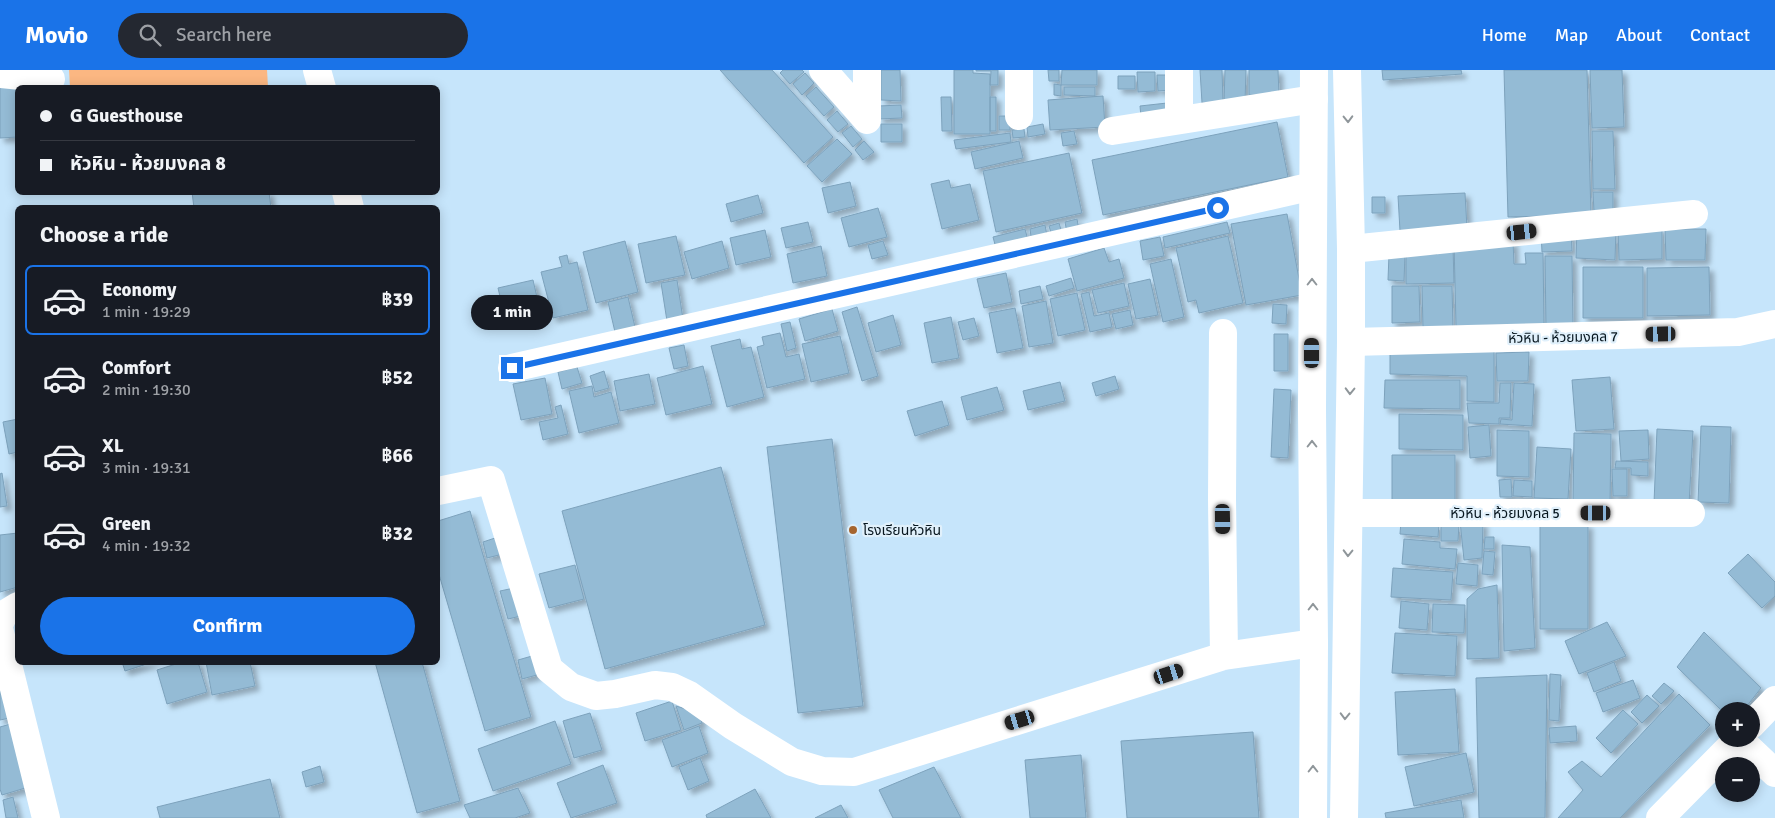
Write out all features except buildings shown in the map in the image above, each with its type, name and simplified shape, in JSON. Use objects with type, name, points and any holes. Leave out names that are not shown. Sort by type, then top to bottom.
[{"type":"street","points":[[317,70],[321,85]]},
{"type":"street","points":[[823,70],[867,120],[866,70]]},
{"type":"street","points":[[1019,70],[1019,116]]},
{"type":"street","points":[[1179,70],[1179,119]]},
{"type":"street","points":[[1312,818],[1314,643],[1312,418],[1314,70]]},
{"type":"street","points":[[1344,818],[1351,342],[1347,70]]},
{"type":"street","points":[[0,74],[51,79]]},
{"type":"street","points":[[1112,131],[1314,99]]},
{"type":"street","points":[[512,368],[1313,186]]},
{"type":"street","points":[[1351,249],[1694,214]]},
{"type":"street","name":"หัวหิน - ห้วยมงคล 7","points":[[1351,342],[1738,332],[1775,324]]},
{"type":"street","points":[[1224,333],[1222,499],[1224,656]]},
{"type":"street","points":[[440,491],[491,480],[550,668],[571,687],[596,696],[615,694],[655,685],[672,688],[689,695],[733,726],[792,762],[822,771],[854,772],[1224,656],[1314,643],[1347,643]]},
{"type":"street","name":"หัวหิน - ห้วยมงคล 5","points":[[1349,513],[1691,513]]},
{"type":"street","points":[[0,623],[3,615],[15,608]]},
{"type":"street","points":[[0,632],[46,818]]},
{"type":"street","points":[[1760,716],[1775,700]]},
{"type":"street","points":[[1660,818],[1730,747]]},
{"type":"street","points":[[1747,747],[1775,773]]},
{"type":"shaded area","points":[[69,70],[267,70],[268,85],[70,85]]},
{"type":"place","name":"โรงเรียนหัวหิน","points":[[853,530]]},
{"type":"route","points":[[512,368],[1218,208]]}]
